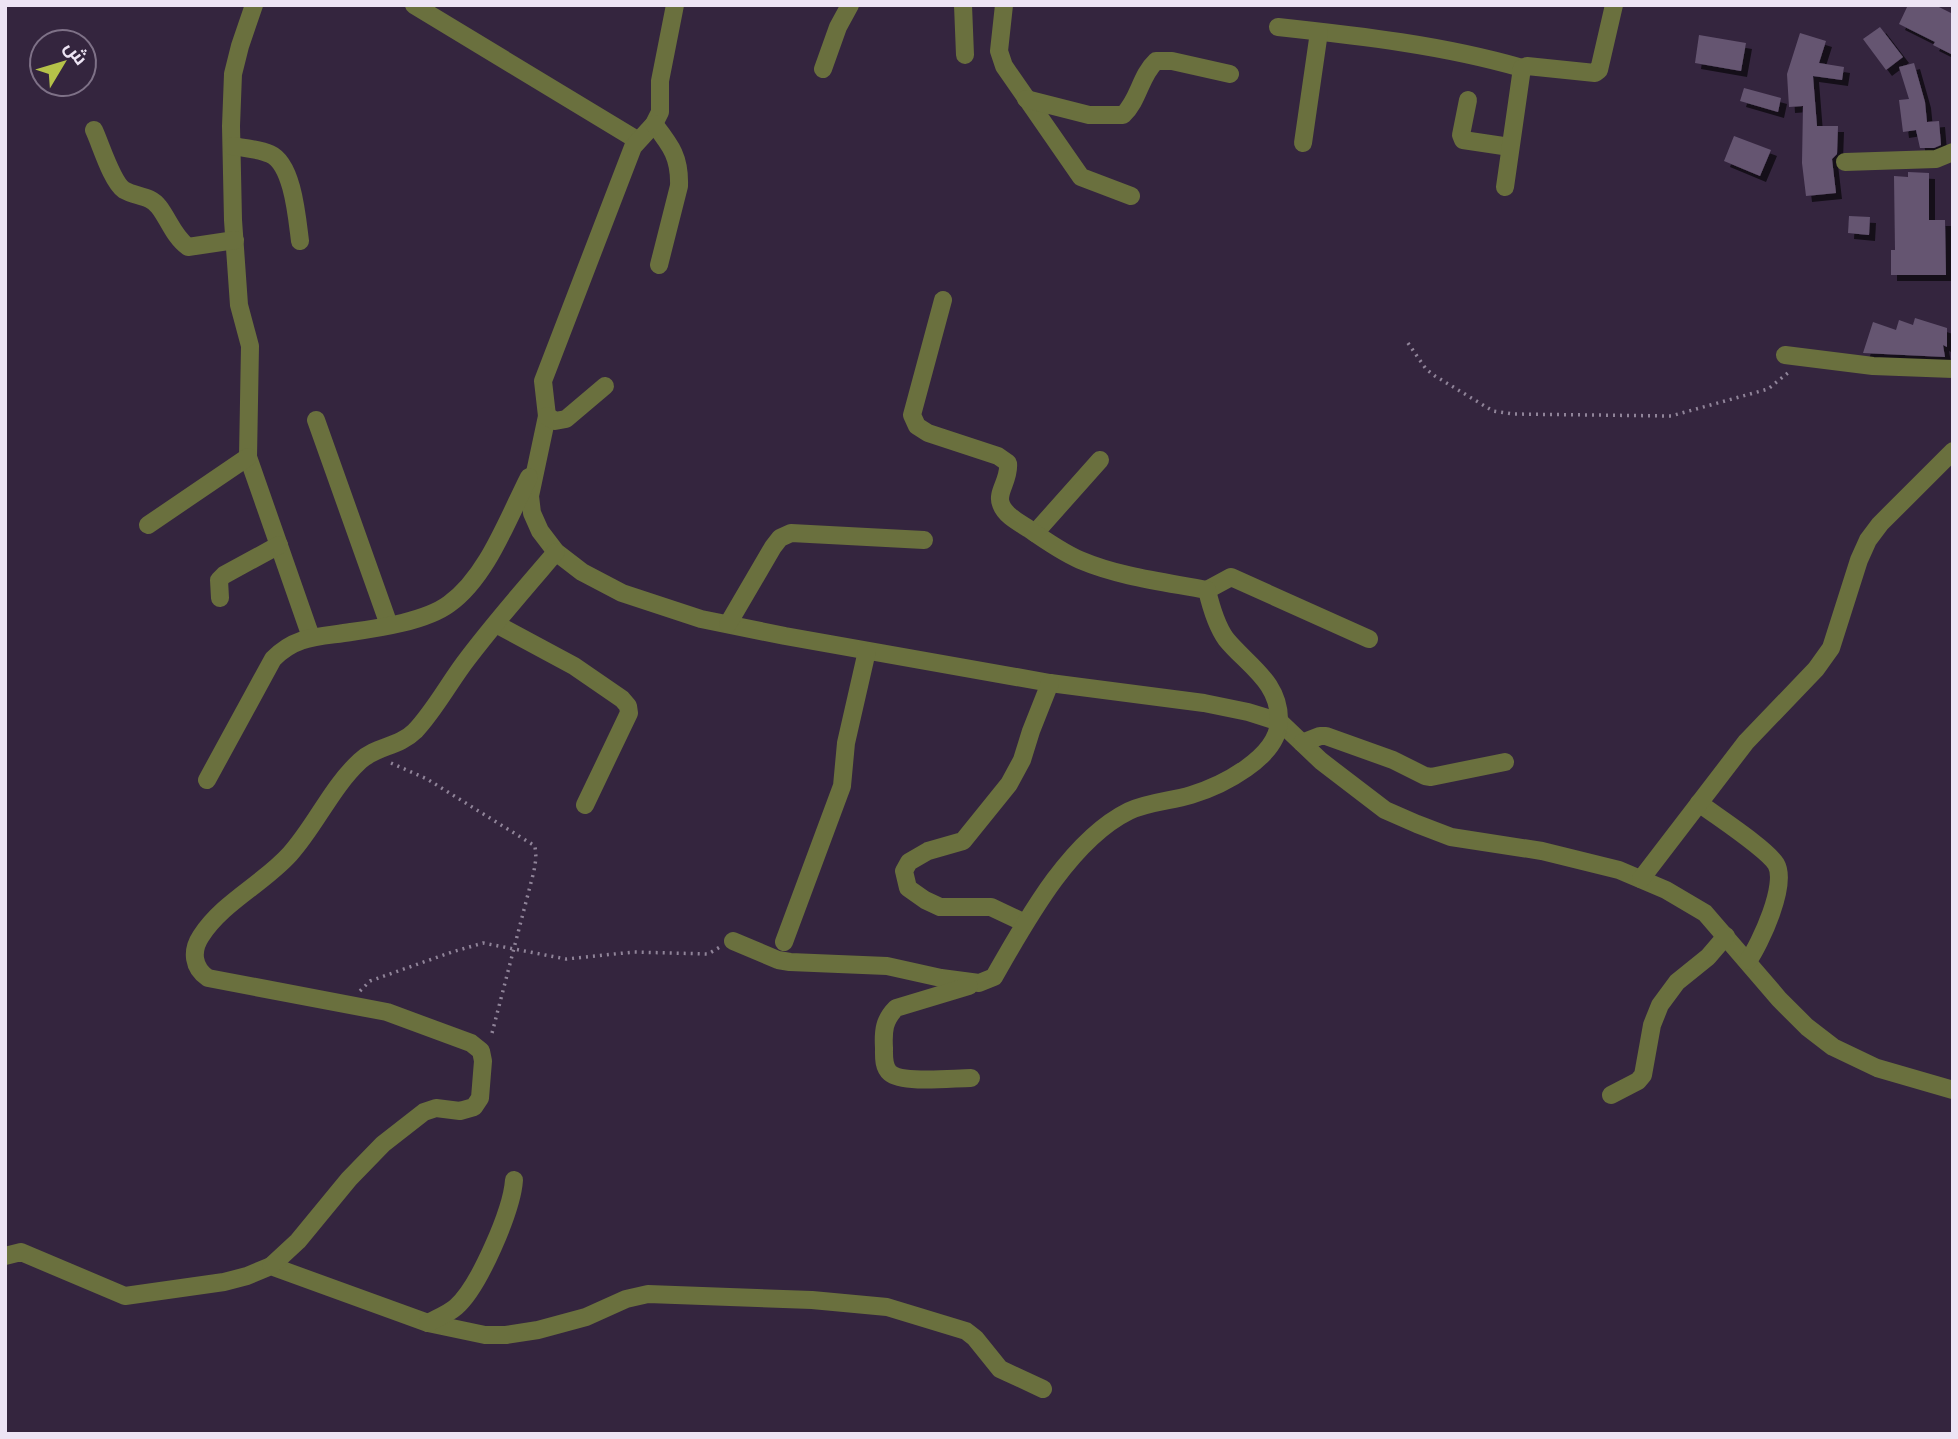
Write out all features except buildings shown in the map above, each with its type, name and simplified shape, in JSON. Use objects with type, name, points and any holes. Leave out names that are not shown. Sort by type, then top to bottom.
[{"type":"street","points":[[254,5],[233,74],[232,146],[239,305],[250,346],[248,457],[311,637]]},
{"type":"street","points":[[414,5],[637,140]]},
{"type":"street","points":[[675,5],[660,81],[660,112],[654,124],[637,140],[543,381],[547,416],[530,496],[532,513],[540,531],[556,552],[582,572],[622,593],[728,624],[1050,683],[1204,703],[1280,722],[1385,810],[1417,824],[1451,837],[1542,851],[1619,870],[1666,890],[1705,913],[1779,999],[1807,1027],[1833,1047],[1877,1068],[1953,1090]]},
{"type":"street","points":[[823,69],[838,27],[850,5]]},
{"type":"street","points":[[963,5],[965,55]]},
{"type":"street","points":[[1004,5],[1000,58],[1026,99],[1081,177],[1131,195]]},
{"type":"street","points":[[1278,27],[1373,37],[1473,54],[1522,68],[1527,66],[1595,72],[1599,70],[1614,5]]},
{"type":"street","points":[[1303,143],[1319,32]]},
{"type":"street","points":[[1026,99],[1089,115],[1123,115],[1131,105],[1145,73],[1156,61],[1172,61],[1230,74]]},
{"type":"street","points":[[1505,187],[1522,68]]},
{"type":"street","points":[[1468,100],[1461,135],[1463,140],[1510,147]]},
{"type":"street","points":[[654,124],[673,149],[679,173],[659,265]]},
{"type":"street","points":[[94,130],[117,183],[124,190],[153,201],[180,242],[188,247],[235,240]]},
{"type":"street","points":[[232,146],[269,153],[284,165],[300,241]]},
{"type":"street","points":[[1845,162],[1936,159],[1953,152]]},
{"type":"street","points":[[943,300],[912,415],[917,426],[928,433],[998,456],[1008,463],[1009,473],[1000,493],[1000,504],[1008,514],[1052,545],[1081,560],[1126,575],[1207,590],[1231,577],[1369,639]]},
{"type":"street","points":[[1785,355],[1905,369],[1953,369]]},
{"type":"street","points":[[547,416],[555,421],[566,419],[605,386]]},
{"type":"street","points":[[316,420],[389,625]]},
{"type":"street","points":[[1641,879],[1746,742],[1831,649],[1868,540],[1880,524],[1953,451]]},
{"type":"street","points":[[148,525],[248,457]]},
{"type":"street","points":[[1035,533],[1100,460]]},
{"type":"street","points":[[207,780],[273,659],[286,646],[311,637],[354,632],[417,618],[448,605],[471,584],[496,543],[536,461]]},
{"type":"street","points":[[728,624],[773,547],[780,538],[791,533],[924,540]]},
{"type":"street","points":[[220,598],[219,580],[279,545]]},
{"type":"street","points":[[5,1256],[21,1252],[125,1296],[224,1282],[247,1276],[271,1266],[298,1241],[349,1179],[383,1144],[424,1112],[436,1108],[460,1111],[474,1107],[480,1098],[483,1061],[481,1051],[471,1043],[387,1012],[208,978],[200,972],[195,963],[195,951],[200,937],[219,916],[293,851],[332,793],[370,753],[405,740],[417,729],[496,624],[556,552]]},
{"type":"street","points":[[971,1078],[903,1079],[890,1073],[884,1063],[883,1031],[888,1016],[896,1008],[994,977],[1025,923],[1086,841],[1096,832],[1134,808],[1193,795],[1249,767],[1269,748],[1280,722],[1273,692],[1262,674],[1226,638],[1210,606],[1207,590]]},
{"type":"street","points":[[496,624],[574,666],[628,706],[629,713],[585,805]]},
{"type":"street","points":[[784,942],[842,786],[846,743],[867,651]]},
{"type":"street","points":[[1025,923],[990,907],[940,907],[908,888],[904,871],[909,862],[919,855],[963,841],[987,814],[1017,772],[1050,683]]},
{"type":"street","points":[[1302,743],[1326,736],[1431,777],[1505,762]]},
{"type":"street","points":[[1699,803],[1766,854],[1777,866],[1779,873],[1773,908],[1759,945],[1748,961]]},
{"type":"street","points":[[1611,1095],[1638,1081],[1643,1075],[1652,1025],[1660,1004],[1670,990],[1708,957],[1726,936]]},
{"type":"street","points":[[733,941],[778,960],[887,966],[979,983]]},
{"type":"street","points":[[428,1323],[458,1305],[467,1292],[492,1250],[513,1198],[514,1180]]},
{"type":"street","points":[[271,1266],[428,1323],[485,1335],[538,1330],[586,1317],[626,1299],[648,1294],[887,1307],[966,1331],[1000,1368],[1044,1389]]},
{"type":"path","points":[[1408,342],[1426,369],[1435,376],[1493,411],[1513,414],[1671,416],[1768,389],[1779,383],[1804,357]]},
{"type":"path","points":[[370,753],[428,779],[535,846],[536,858],[514,949],[483,1061]]},
{"type":"path","points":[[353,1005],[360,990],[370,981],[483,943],[566,959],[634,952],[708,954],[733,941]]}]
